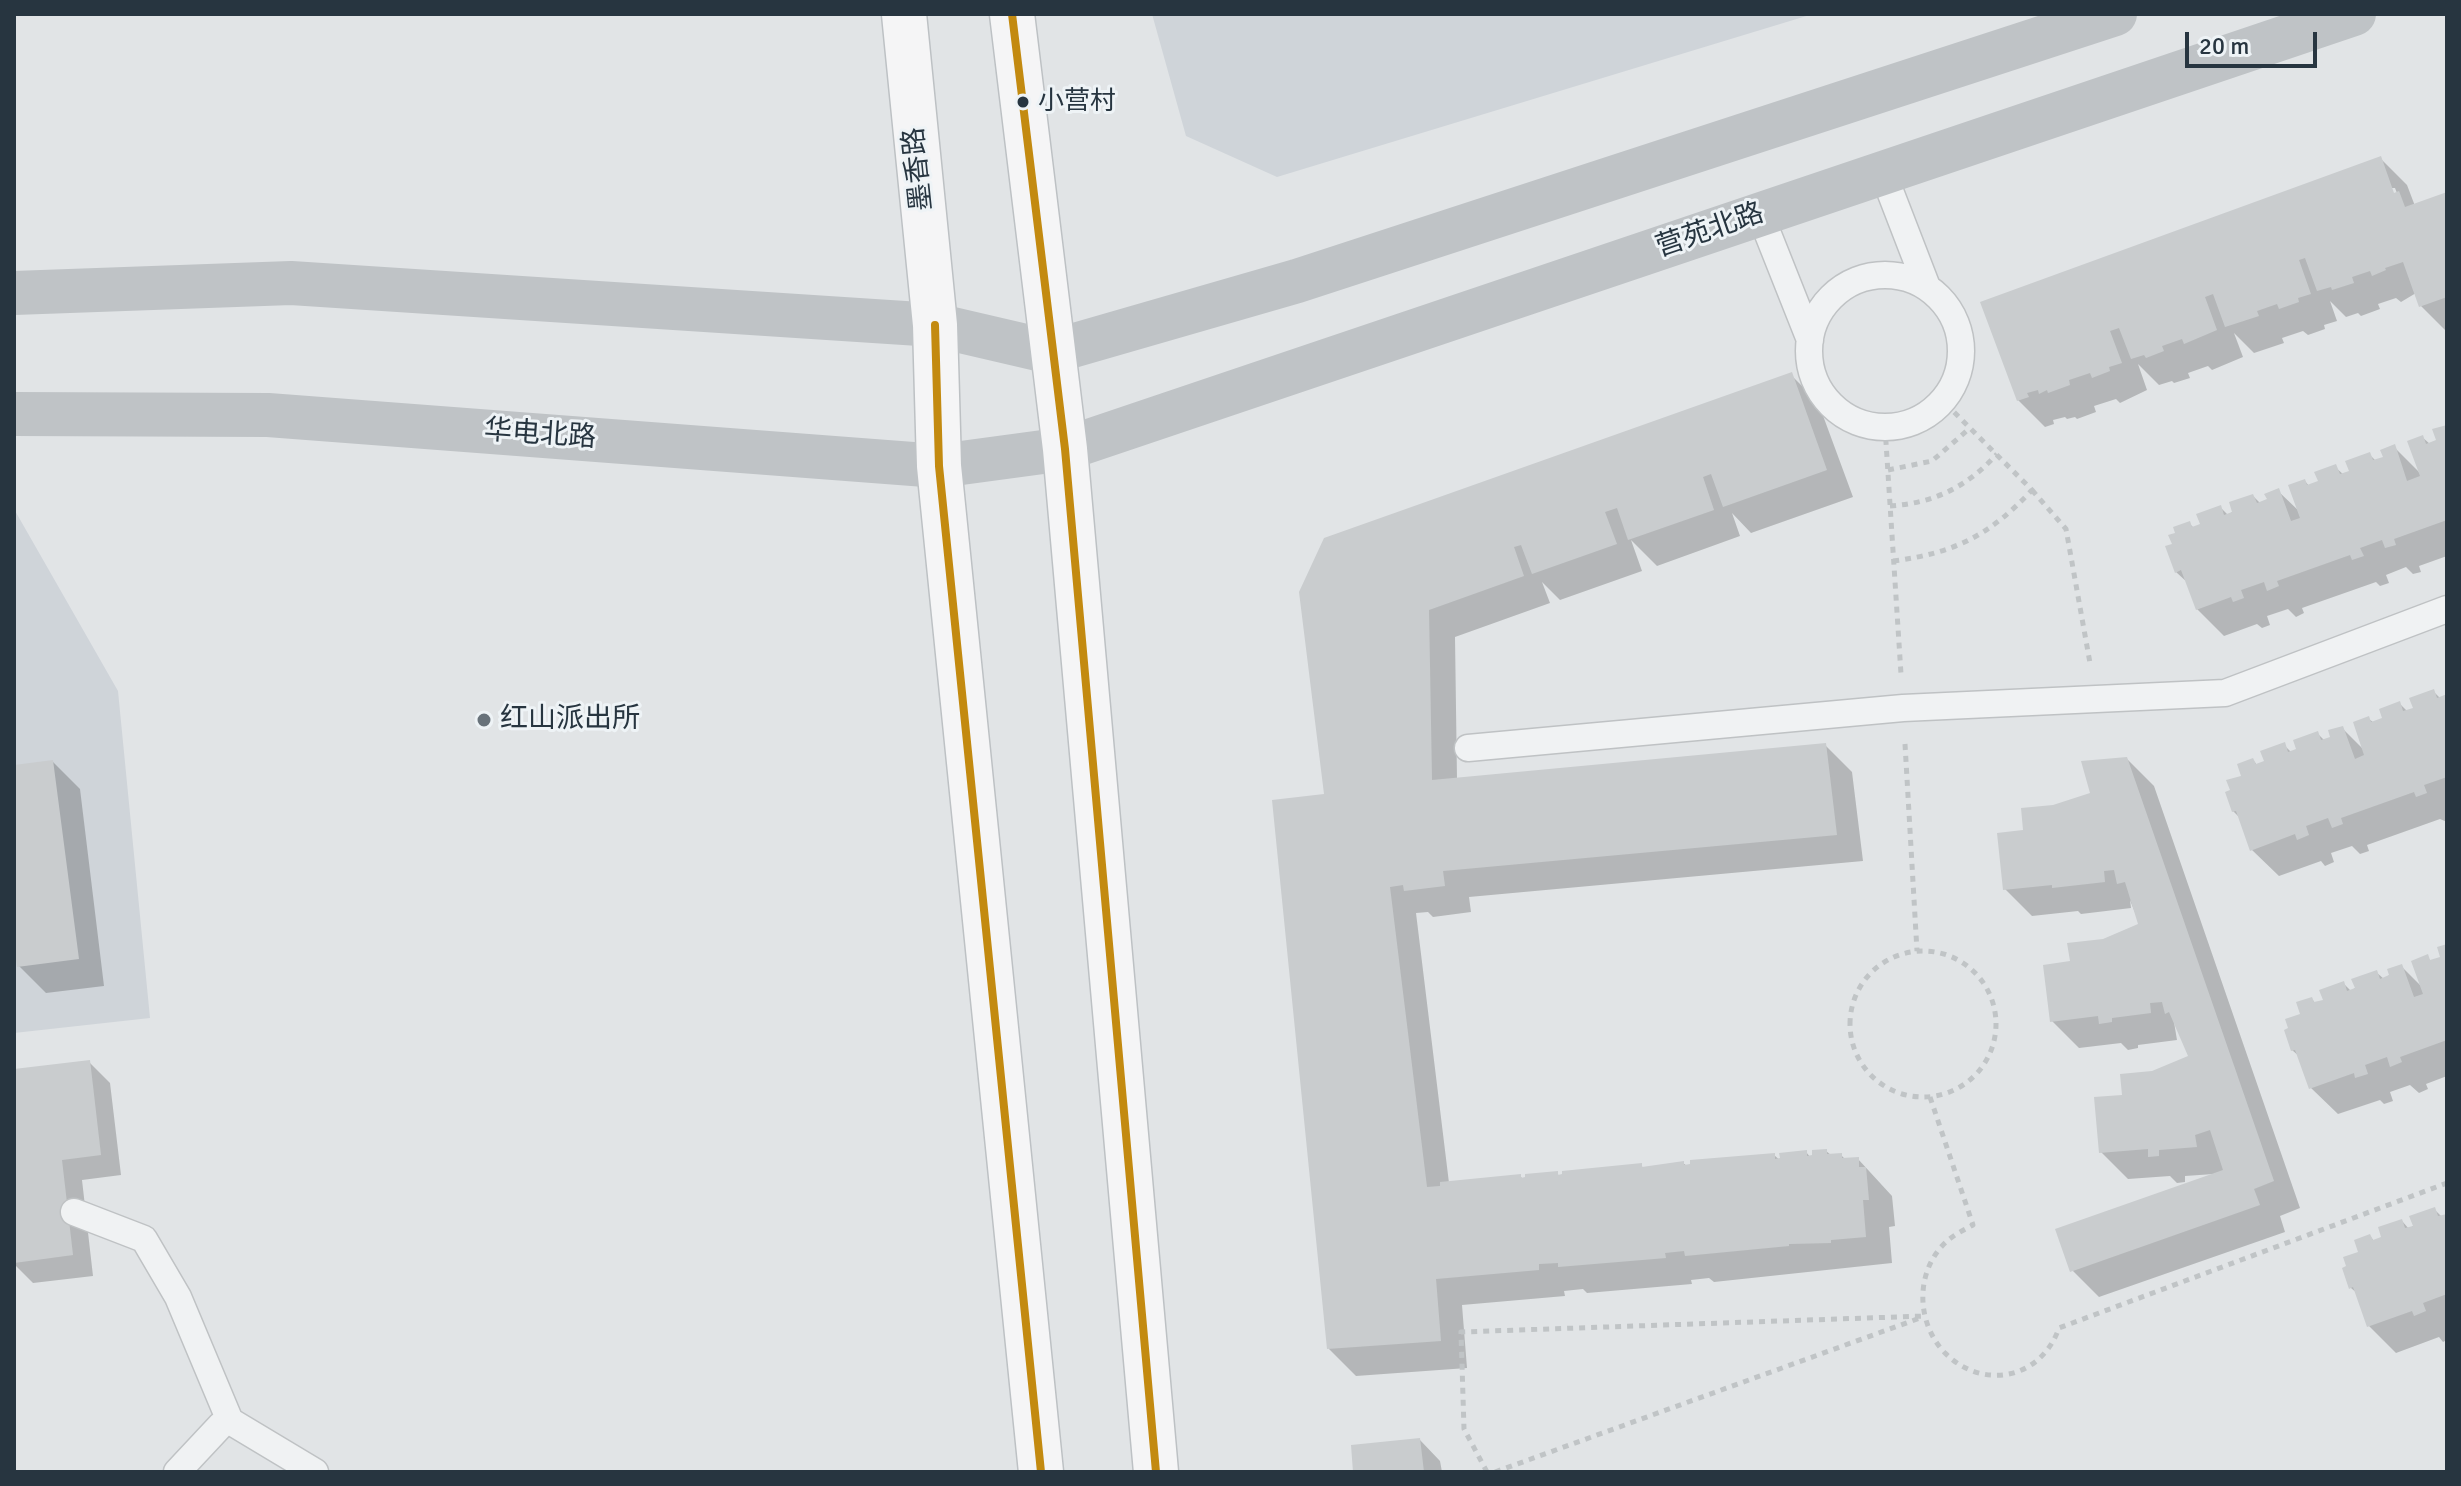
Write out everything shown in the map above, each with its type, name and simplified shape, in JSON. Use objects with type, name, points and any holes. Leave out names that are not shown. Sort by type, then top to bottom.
[{"type":"main road","name":"墨香路","points":[[904,14],[935,325],[939,466],[1041,1472]]},
{"type":"main road","points":[[1012,14],[1065,449],[1156,1472]]},
{"type":"main road","points":[[14,293],[291,283],[935,325],[1051,352],[1297,281],[2115,14]]},
{"type":"main road","name":"营苑北路","points":[[1065,449],[2354,14]]},
{"type":"main road","name":"华电北路","points":[[14,414],[268,415],[939,466],[1065,449]]},
{"type":"lane","points":[[1883,173],[1927,287]]},
{"type":"lane","points":[[1760,214],[1810,340]]},
{"type":"lane","points":[[1886,274],[1907,278],[1927,287],[1944,301],[1956,320],[1961,340],[1961,362],[1955,383],[1943,401],[1926,416],[1907,425],[1885,427],[1863,424],[1853,419],[1827,400],[1816,383],[1809,361],[1810,340],[1816,319],[1828,301],[1844,287],[1864,278],[1886,274]]},
{"type":"lane","points":[[1468,748],[1903,708],[2225,693],[2447,609]]},
{"type":"lane","points":[[74,1212],[144,1239],[178,1297],[230,1421],[315,1472]]},
{"type":"lane","points":[[177,1472],[221,1425]]},
{"type":"path","points":[[1943,401],[2032,490],[2066,529],[2097,699]]},
{"type":"path","points":[[1885,427],[1917,951]]},
{"type":"path","points":[[1888,470],[1932,461],[1970,428]]},
{"type":"path","points":[[1890,506],[1929,501],[1947,493],[1966,483],[1997,454]]},
{"type":"path","points":[[1893,561],[1952,549],[1978,537],[2008,516],[2032,490]]},
{"type":"path","points":[[1917,951],[1938,952],[1966,966],[1988,988],[1995,1007],[1997,1029],[1993,1049],[1983,1067],[1968,1082],[1950,1093],[1930,1097],[1908,1096],[1888,1089],[1872,1077],[1855,1050],[1850,1019],[1854,999],[1864,981],[1878,966],[1897,956],[1917,951]]},
{"type":"path","points":[[1930,1097],[1973,1225],[1942,1246],[1932,1261],[1924,1279],[1922,1297],[1925,1316],[1932,1336],[1945,1353],[1963,1366],[1983,1374],[2005,1376],[2035,1363],[2048,1351],[2059,1328],[2447,1183]]},
{"type":"path","points":[[1487,1472],[1464,1429],[1461,1332],[1925,1316]]},
{"type":"path","points":[[1495,1472],[1925,1316]]},
{"type":"shaded area","points":[[1152,14],[1813,14],[1277,177],[1186,136]]},
{"type":"shaded area","points":[[14,509],[118,691],[150,1018],[14,1033]]},
{"type":"building","points":[[2381,156],[2394,193],[2399,191],[2405,207],[2447,192],[2447,297],[2419,307],[2403,262],[2372,276],[2370,271],[2352,277],[2354,283],[2317,291],[2305,258],[2299,260],[2311,294],[2298,298],[2299,302],[2279,309],[2277,304],[2257,311],[2259,316],[2225,327],[2213,294],[2205,297],[2217,330],[2184,344],[2182,339],[2162,346],[2164,351],[2146,358],[2144,355],[2131,359],[2119,328],[2110,331],[2122,363],[2092,378],[2090,373],[2069,380],[2070,385],[2048,393],[2047,390],[2039,394],[2038,390],[2027,393],[2029,397],[2017,401],[1980,302]]},
{"type":"building","points":[[1792,372],[1827,470],[1723,507],[1711,474],[1703,477],[1714,510],[1628,540],[1617,508],[1605,512],[1617,544],[1532,574],[1521,545],[1514,547],[1524,576],[1429,610],[1432,780],[1826,743],[1837,835],[1443,871],[1445,886],[1404,891],[1403,885],[1390,887],[1427,1187],[1440,1186],[1440,1182],[1521,1174],[1521,1178],[1525,1174],[1558,1171],[1558,1175],[1562,1171],[1642,1163],[1642,1167],[1684,1161],[1684,1165],[1690,1164],[1690,1160],[1775,1153],[1775,1159],[1780,1158],[1779,1153],[1807,1150],[1807,1156],[1812,1155],[1812,1150],[1827,1149],[1827,1154],[1842,1153],[1842,1158],[1859,1157],[1859,1167],[1866,1167],[1869,1200],[1863,1200],[1866,1237],[1685,1256],[1684,1251],[1665,1253],[1666,1258],[1558,1267],[1558,1263],[1539,1264],[1539,1270],[1436,1279],[1441,1341],[1327,1349],[1272,800],[1324,794],[1299,592],[1324,538]]},
{"type":"building","points":[[2447,425],[2447,520],[2394,539],[2396,545],[2385,548],[2382,540],[2360,548],[2364,556],[2352,560],[2350,555],[2277,581],[2279,586],[2267,591],[2264,582],[2241,590],[2244,598],[2233,602],[2231,597],[2196,610],[2181,570],[2175,573],[2165,546],[2172,544],[2168,535],[2175,533],[2173,527],[2190,521],[2192,527],[2200,524],[2196,514],[2221,505],[2224,515],[2232,512],[2229,502],[2253,494],[2257,503],[2267,499],[2264,494],[2279,488],[2291,521],[2300,518],[2288,485],[2305,479],[2307,485],[2318,481],[2314,472],[2336,464],[2340,474],[2349,471],[2345,461],[2370,452],[2373,460],[2383,457],[2380,450],[2395,444],[2407,481],[2420,476],[2407,441],[2423,435],[2426,444],[2436,440],[2432,429]]},
{"type":"building","points":[[2434,689],[2437,698],[2447,694],[2447,777],[2424,785],[2427,793],[2416,797],[2414,792],[2341,818],[2343,824],[2332,828],[2328,818],[2306,826],[2309,835],[2297,840],[2295,834],[2250,851],[2236,811],[2232,812],[2225,792],[2230,790],[2226,780],[2241,776],[2237,764],[2253,758],[2256,764],[2264,761],[2260,751],[2285,742],[2288,752],[2296,749],[2293,740],[2318,731],[2321,740],[2330,737],[2328,730],[2343,726],[2355,759],[2364,755],[2353,722],[2369,716],[2371,722],[2382,718],[2379,709],[2400,701],[2403,711],[2413,708],[2409,698]]},
{"type":"building","points":[[2127,757],[2274,1181],[2254,1189],[2260,1205],[2070,1272],[2055,1229],[2223,1170],[2210,1130],[2195,1135],[2197,1147],[2159,1150],[2159,1156],[2148,1157],[2148,1149],[2099,1153],[2094,1097],[2122,1095],[2120,1074],[2152,1071],[2188,1056],[2169,1012],[2165,1014],[2162,1002],[2150,1003],[2151,1013],[2112,1018],[2112,1022],[2099,1024],[2098,1016],[2050,1022],[2043,965],[2070,961],[2067,943],[2103,939],[2138,924],[2125,882],[2117,884],[2114,870],[2104,871],[2105,882],[2003,890],[1997,833],[2023,830],[2021,808],[2053,805],[2090,793],[2081,761]]},
{"type":"building","points":[[53,760],[79,959],[17,967],[14,943],[14,765]]},
{"type":"building","points":[[2447,944],[2447,1040],[2400,1057],[2402,1062],[2390,1067],[2387,1057],[2365,1065],[2368,1074],[2355,1078],[2354,1073],[2309,1089],[2284,1030],[2288,1028],[2285,1019],[2300,1014],[2296,1002],[2312,997],[2314,1002],[2323,1000],[2319,990],[2344,981],[2347,991],[2355,988],[2351,979],[2377,970],[2380,979],[2389,975],[2387,969],[2402,964],[2414,997],[2423,994],[2411,961],[2428,954],[2430,960],[2440,957],[2437,947]]},
{"type":"building","points":[[90,1060],[101,1155],[62,1160],[73,1255],[14,1263],[14,1069]]},
{"type":"building","points":[[2435,1207],[2438,1216],[2447,1214],[2447,1294],[2423,1303],[2426,1311],[2414,1316],[2412,1311],[2367,1327],[2353,1287],[2349,1289],[2342,1268],[2346,1266],[2343,1257],[2358,1252],[2354,1240],[2370,1234],[2373,1240],[2381,1237],[2378,1227],[2402,1219],[2405,1228],[2413,1226],[2409,1216]]},
{"type":"building","points":[[1420,1438],[1424,1472],[1353,1472],[1351,1445]]},
{"type":"transit line","points":[[1012,14],[1065,449],[1156,1472]]},
{"type":"transit line","points":[[935,325],[939,466],[1041,1472]]},
{"type":"place","name":"小营村","points":[[1023,102]]},
{"type":"place","name":"红山派出所","points":[[484,720]]}]
